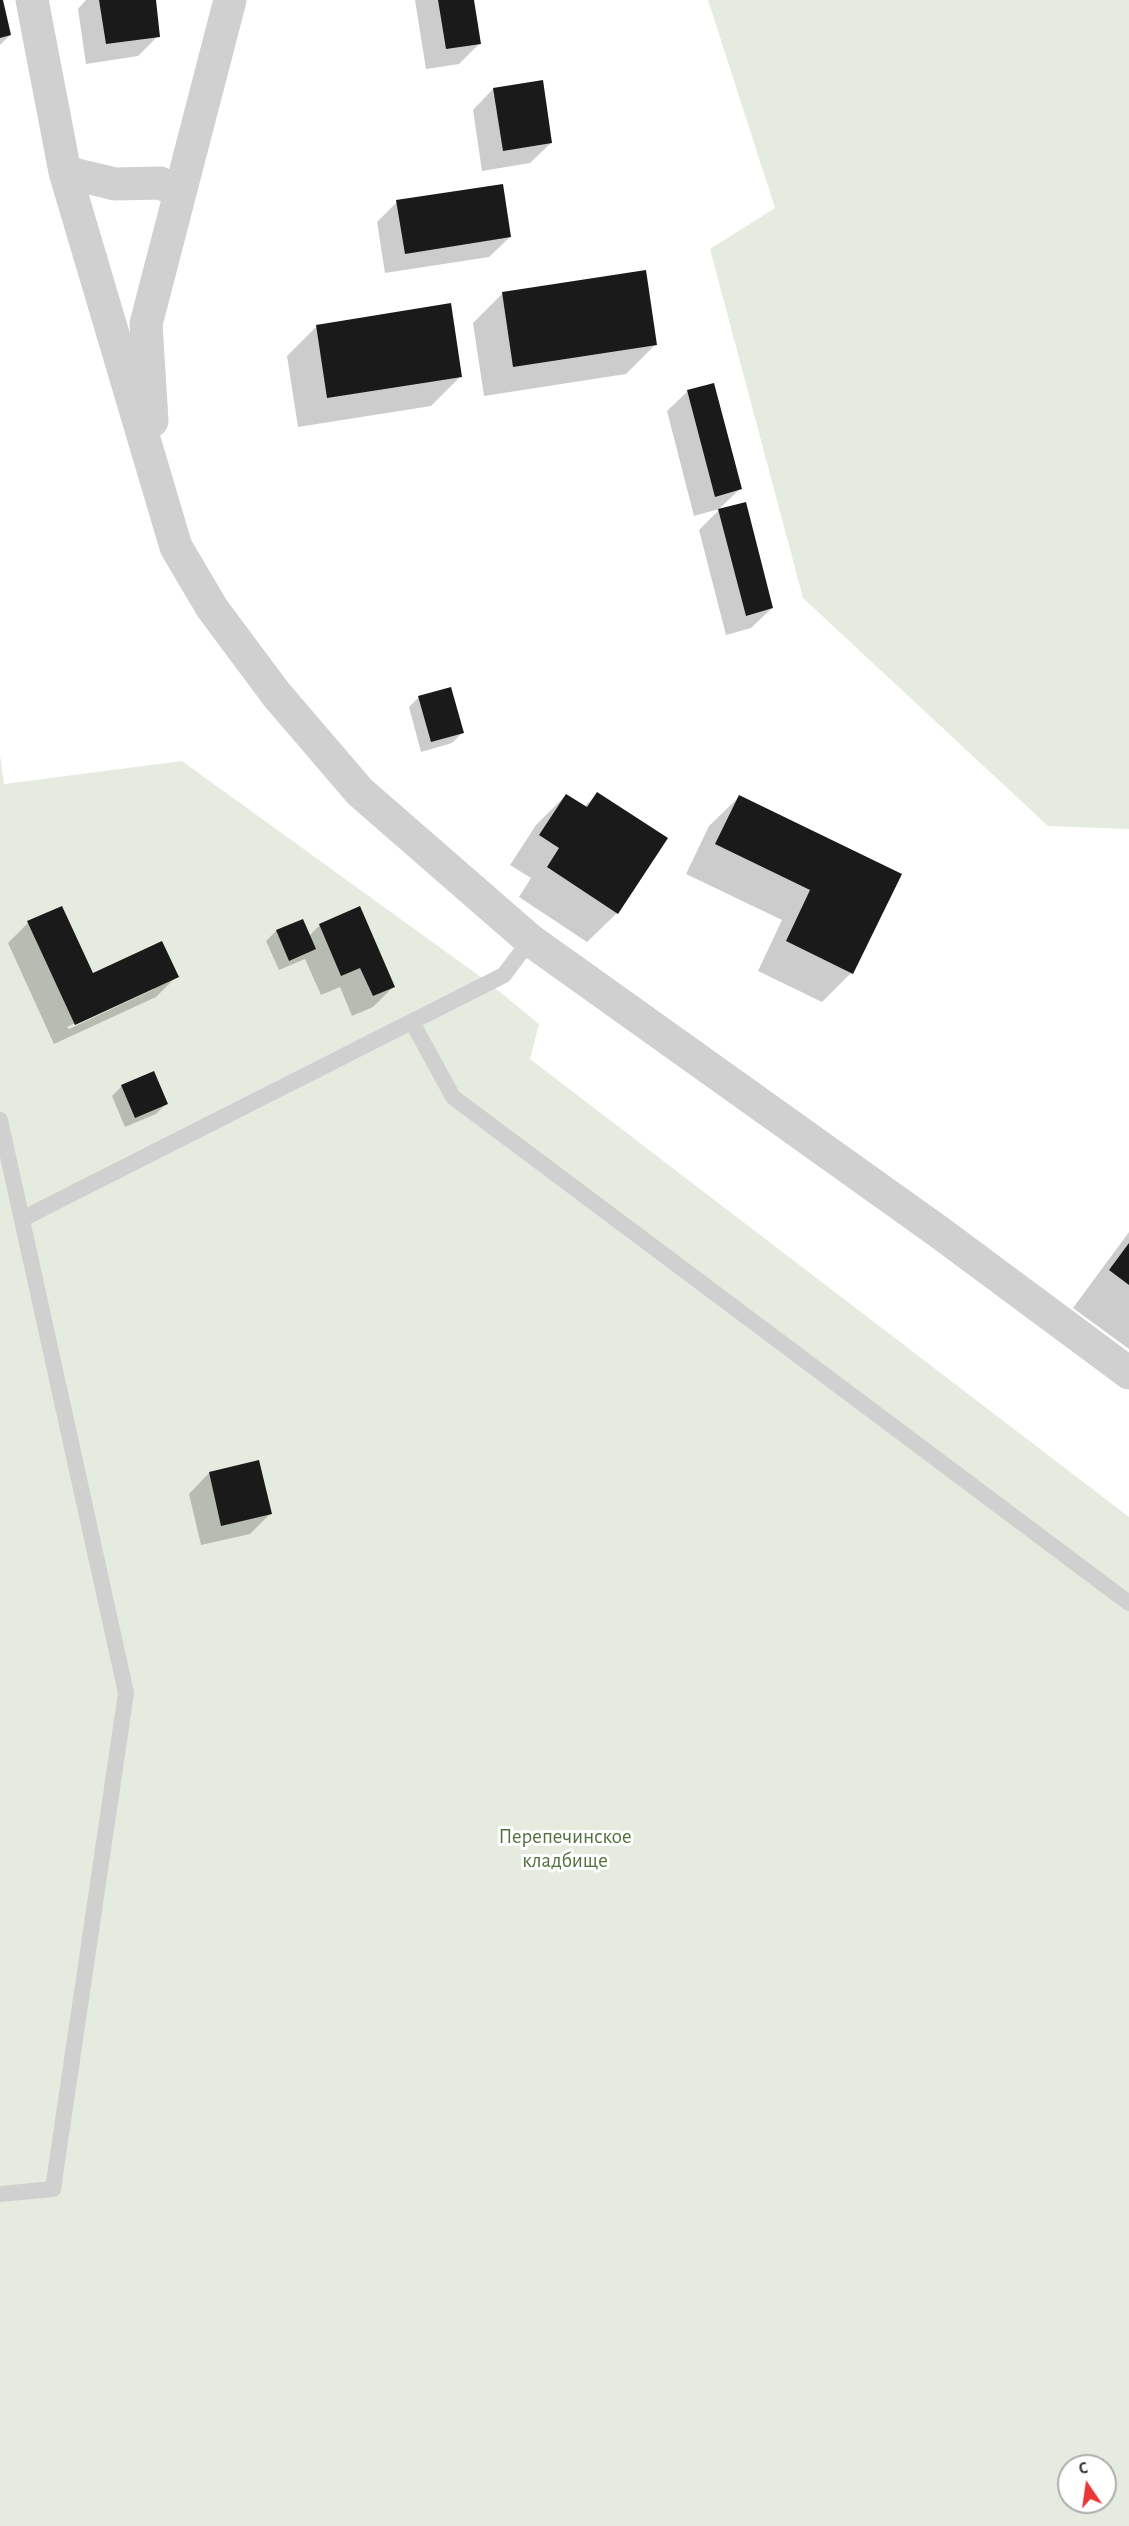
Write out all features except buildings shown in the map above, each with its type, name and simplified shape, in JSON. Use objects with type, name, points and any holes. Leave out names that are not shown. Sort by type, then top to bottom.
[{"type":"street","points":[[32,0],[65,172],[176,547],[212,608],[276,694],[360,792],[530,940],[939,1232],[1129,1373]]},
{"type":"street","points":[[156,480],[146,324],[230,0]]},
{"type":"street","points":[[65,172],[115,184],[160,183],[180,192]]},
{"type":"lane","points":[[21,1219],[504,975],[530,940]]},
{"type":"lane","points":[[412,1022],[453,1097],[1129,1603]]},
{"type":"lane","points":[[0,1120],[126,1693],[53,2189],[0,2194]]},
{"type":"green space","points":[[708,0],[1129,0],[1129,829],[1048,826],[803,598],[710,249],[775,208]]},
{"type":"green space","name":"Перепечинское кладбище","points":[[0,755],[4,784],[182,761],[489,983],[539,1024],[530,1059],[1129,1517],[1129,2526],[0,2526]]}]
